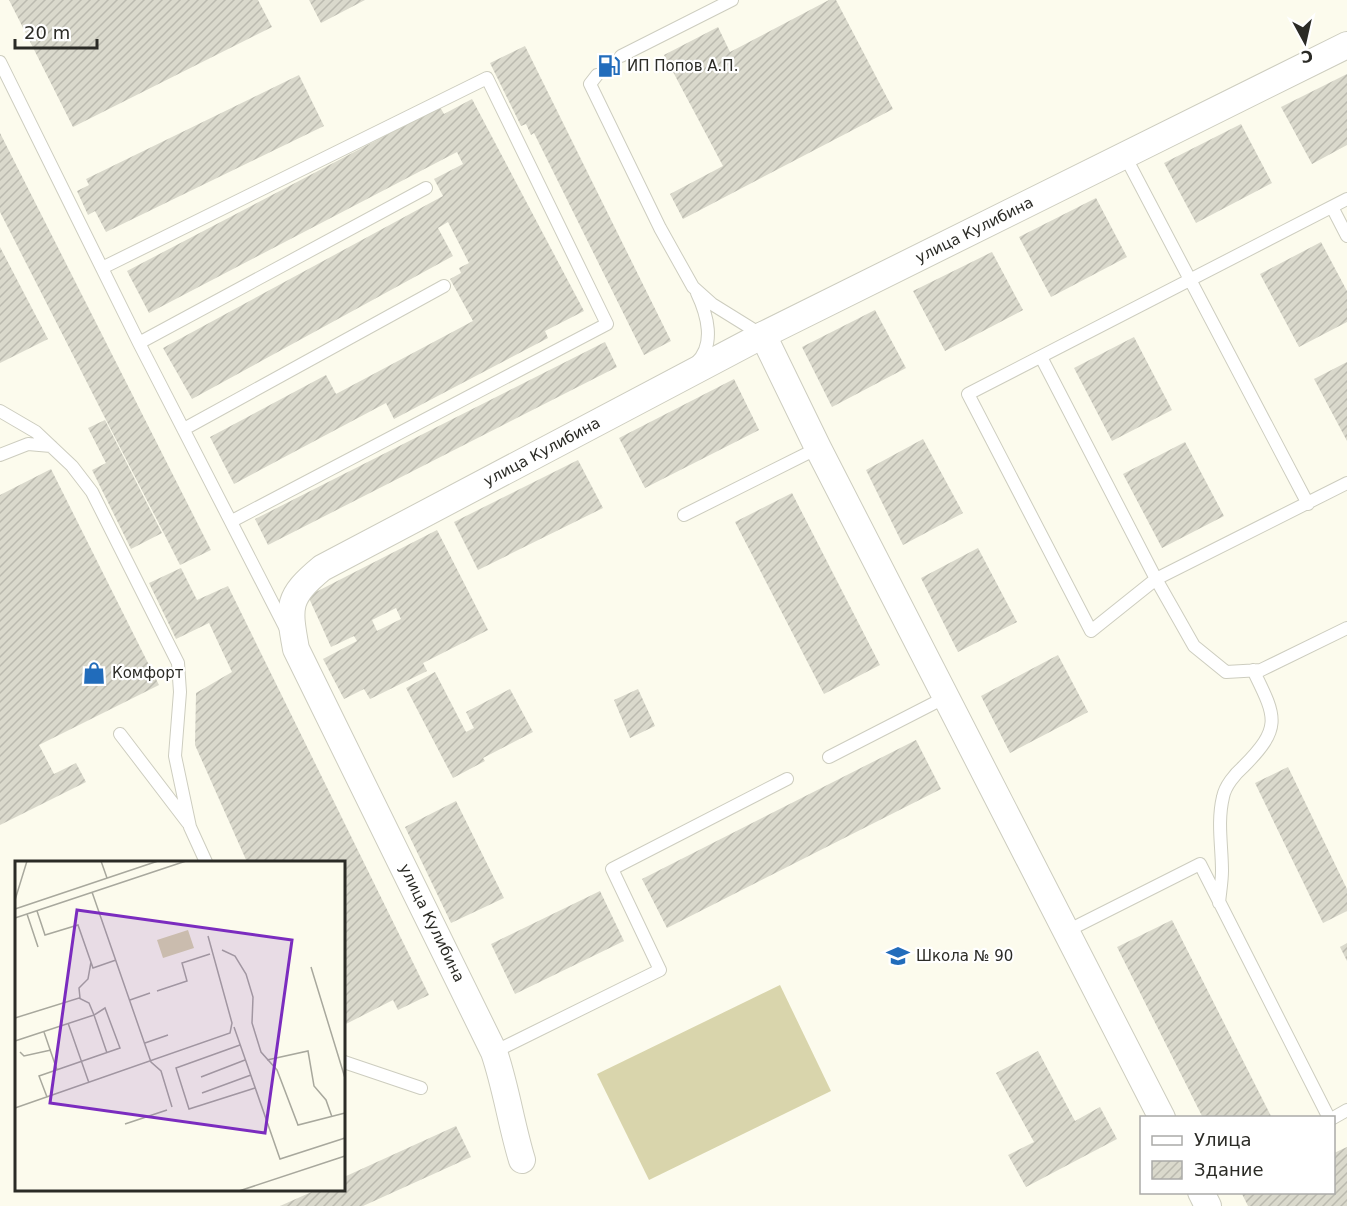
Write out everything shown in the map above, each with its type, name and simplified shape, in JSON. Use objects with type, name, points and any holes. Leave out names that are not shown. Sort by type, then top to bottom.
[{"type":"street","name":"улица Кулибина","points":[[522,1160],[502,1074],[494,1052],[296,649],[291,621],[293,600],[302,585],[322,568],[763,335],[1347,45]]},
{"type":"street","points":[[763,335],[818,448],[1161,1116]]},
{"type":"lane","points":[[621,56],[732,0]]},
{"type":"lane","points":[[0,62],[139,343],[296,649]]},
{"type":"lane","points":[[597,75],[590,84],[706,317],[708,346],[698,361],[661,389]]},
{"type":"lane","points":[[102,268],[487,78],[608,324],[232,521]]},
{"type":"lane","points":[[1125,156],[1308,504]]},
{"type":"lane","points":[[139,343],[426,188]]},
{"type":"lane","points":[[1347,199],[968,393],[1091,632],[1156,579],[1347,483]]},
{"type":"lane","points":[[1332,207],[1347,236]]},
{"type":"lane","points":[[184,429],[444,286]]},
{"type":"lane","points":[[693,287],[712,304],[763,335]]},
{"type":"lane","points":[[1041,357],[1156,579],[1194,646],[1226,672],[1261,670],[1347,628]]},
{"type":"lane","points":[[0,411],[36,432],[72,466],[92,492],[178,663],[180,692],[175,756],[190,827]]},
{"type":"lane","points":[[0,455],[28,444],[51,446]]},
{"type":"lane","points":[[684,515],[818,448]]},
{"type":"lane","points":[[1220,903],[1222,871],[1220,818],[1223,794],[1237,773],[1260,750],[1272,728],[1271,707],[1253,670]]},
{"type":"lane","points":[[829,757],[946,697]]},
{"type":"lane","points":[[120,734],[190,827],[206,861]]},
{"type":"lane","points":[[494,1052],[660,970],[612,869],[787,779]]},
{"type":"lane","points":[[1067,931],[1200,864],[1330,1116]]},
{"type":"lane","points":[[345,1062],[421,1088]]},
{"type":"shaded area","points":[[780,985],[831,1091],[649,1180],[597,1074]]},
{"type":"building","points":[[9,0],[258,0],[272,27],[73,127]]},
{"type":"building","points":[[309,0],[365,0],[321,23]]},
{"type":"building","points":[[829,0],[836,0],[893,109],[683,219],[670,194],[723,166],[664,55],[718,27],[730,52]]},
{"type":"building","points":[[525,46],[671,341],[644,355],[534,133],[531,135],[526,124],[521,126],[490,63]]},
{"type":"building","points":[[1347,74],[1347,145],[1312,164],[1281,107]]},
{"type":"building","points":[[299,75],[324,126],[106,232],[95,211],[88,215],[77,191],[89,185],[86,179]]},
{"type":"building","points":[[472,99],[584,311],[545,331],[548,338],[394,419],[386,403],[234,484],[210,437],[326,375],[336,394],[473,321],[450,279],[461,273],[459,268],[469,263],[448,222],[438,228],[453,256],[192,399],[163,348],[443,196],[434,179],[463,164],[457,152],[149,313],[127,271],[440,107],[444,114]]},
{"type":"building","points":[[1241,124],[1272,183],[1196,223],[1164,163]]},
{"type":"building","points":[[0,133],[211,550],[180,565],[0,212]]},
{"type":"building","points":[[1096,198],[1127,257],[1051,297],[1019,237]]},
{"type":"building","points":[[1321,242],[1347,291],[1347,322],[1299,347],[1260,274]]},
{"type":"building","points":[[0,247],[48,339],[0,363]]},
{"type":"building","points":[[992,252],[1023,310],[945,351],[913,291]]},
{"type":"building","points":[[875,310],[906,368],[832,407],[802,347]]},
{"type":"building","points":[[1134,337],[1172,410],[1112,441],[1074,368]]},
{"type":"building","points":[[605,342],[617,367],[268,545],[255,519]]},
{"type":"building","points":[[1347,362],[1347,441],[1314,379]]},
{"type":"building","points":[[734,379],[759,430],[645,488],[619,438]]},
{"type":"building","points":[[105,420],[162,533],[131,549],[92,470],[106,463],[88,428]]},
{"type":"building","points":[[923,439],[963,513],[903,545],[866,470]]},
{"type":"building","points":[[1185,442],[1224,516],[1162,548],[1123,474]]},
{"type":"building","points":[[578,460],[603,508],[478,570],[454,522]]},
{"type":"building","points":[[51,469],[159,685],[39,745],[54,774],[76,763],[86,782],[0,825],[0,495]]},
{"type":"building","points":[[792,493],[880,665],[824,694],[735,522]]},
{"type":"building","points":[[437,530],[488,630],[423,663],[427,671],[370,699],[364,689],[344,699],[323,659],[357,641],[354,636],[331,647],[308,596]],"holes":[[[396,608],[401,619],[377,631],[372,620]]]},
{"type":"building","points":[[978,548],[1017,622],[958,652],[921,578]]},
{"type":"building","points":[[181,568],[197,600],[228,586],[429,995],[398,1010],[393,1000],[345,1024],[345,861],[247,861],[195,745],[196,693],[232,672],[209,623],[176,639],[149,583]]},
{"type":"building","points":[[1058,655],[1088,712],[1010,753],[981,696]]},
{"type":"building","points":[[435,672],[466,732],[474,728],[466,712],[510,689],[533,732],[483,758],[485,761],[453,778],[406,688]]},
{"type":"building","points":[[638,689],[655,726],[630,738],[614,700]]},
{"type":"building","points":[[916,740],[941,789],[667,928],[642,879]]},
{"type":"building","points":[[1288,767],[1347,889],[1347,911],[1323,923],[1255,783]]},
{"type":"building","points":[[456,801],[504,898],[451,923],[405,827]]},
{"type":"building","points":[[600,891],[624,941],[515,994],[491,944]]},
{"type":"building","points":[[1172,920],[1271,1116],[1202,1116],[1117,947]]},
{"type":"building","points":[[1347,943],[1347,961],[1340,947]]},
{"type":"building","points":[[1038,1051],[1075,1121],[1100,1107],[1117,1139],[1026,1187],[1008,1155],[1034,1142],[996,1073]]},
{"type":"building","points":[[456,1126],[471,1157],[363,1206],[280,1206],[314,1191],[345,1191],[345,1177]]},
{"type":"building","points":[[1347,1147],[1347,1206],[1248,1206],[1242,1194],[1335,1194],[1335,1153]]},
{"type":"place","name":"ИП Попов А.П.","points":[[609,66]]},
{"type":"place","name":"Комфорт","points":[[94,673]]},
{"type":"place","name":"Школа № 90","points":[[898,956]]}]
